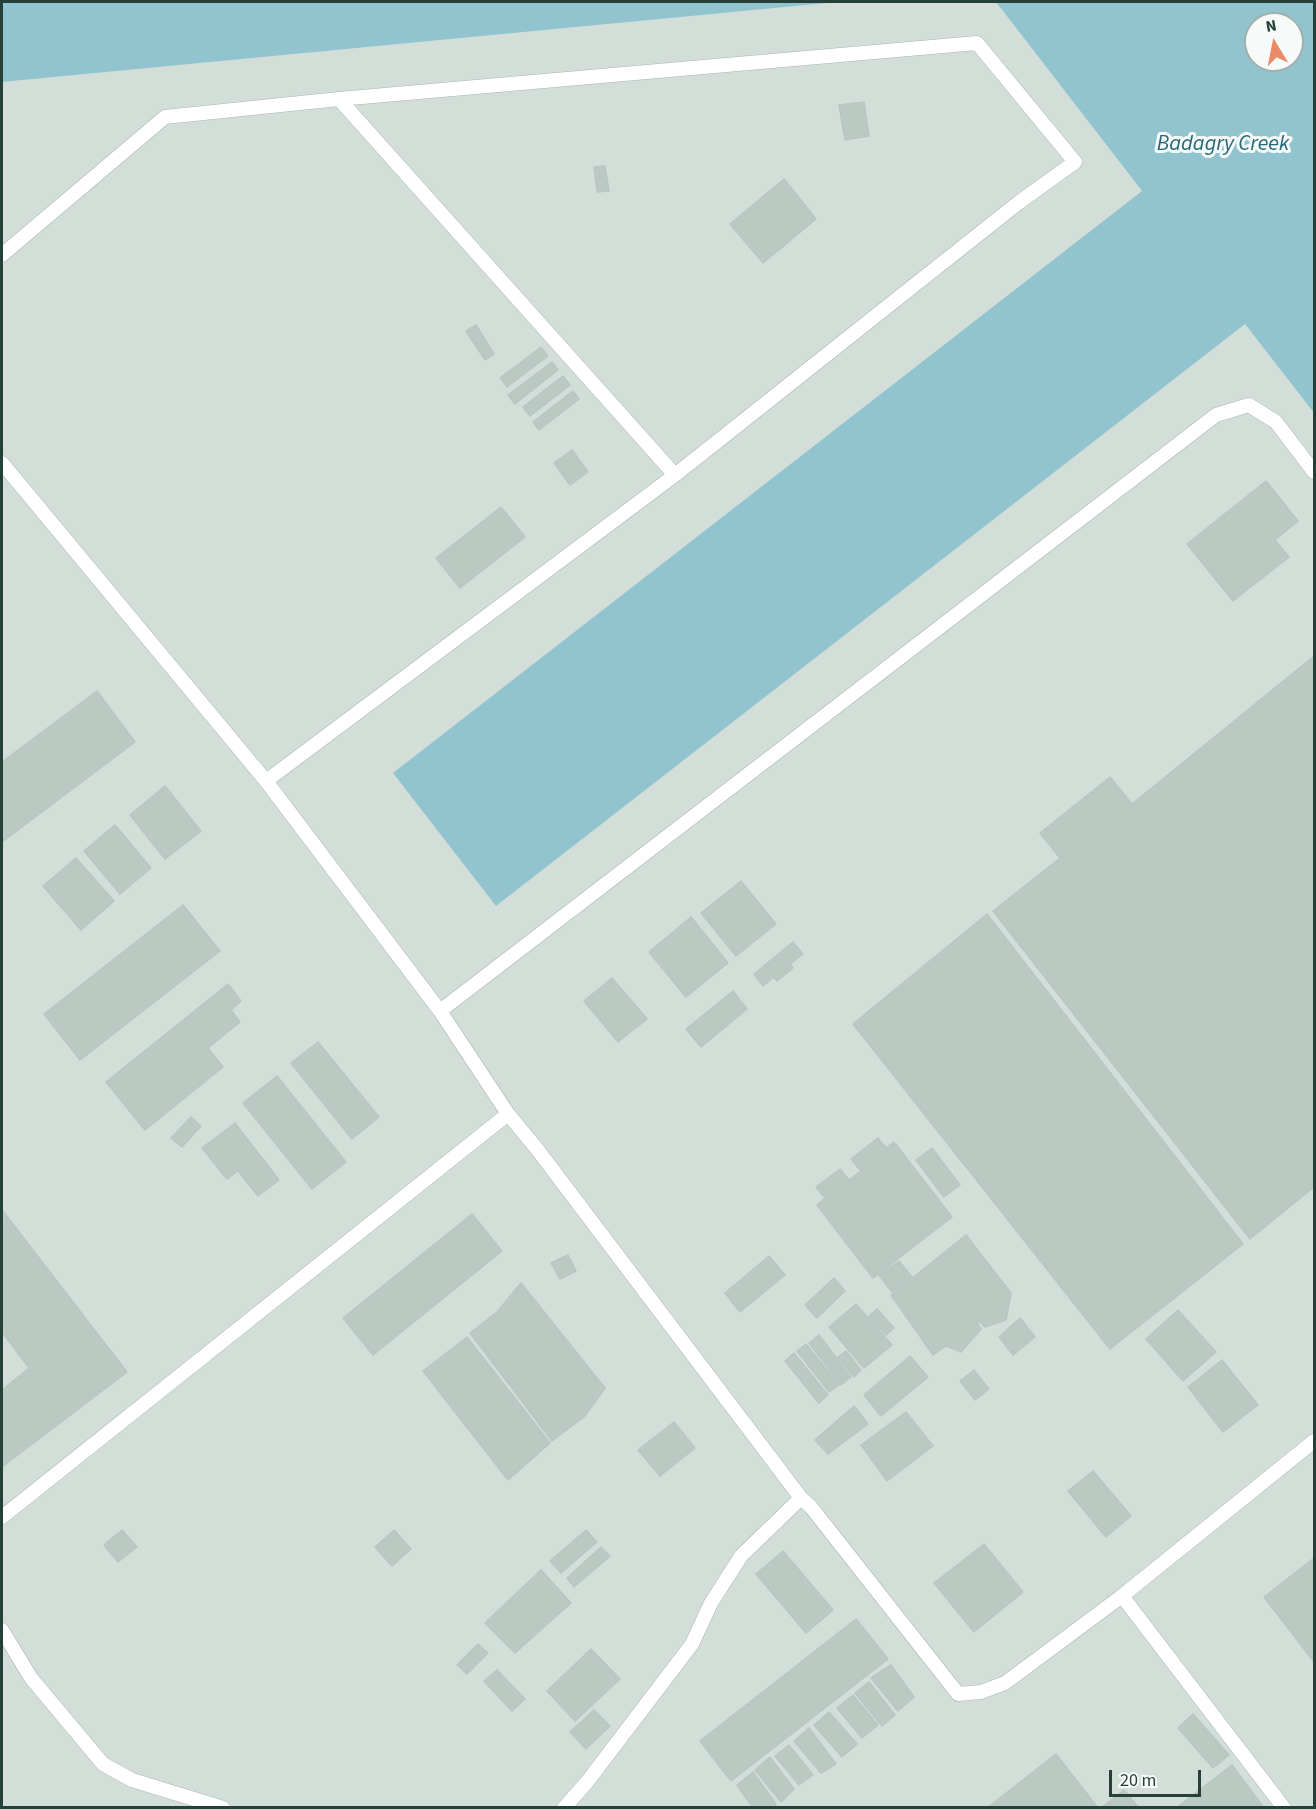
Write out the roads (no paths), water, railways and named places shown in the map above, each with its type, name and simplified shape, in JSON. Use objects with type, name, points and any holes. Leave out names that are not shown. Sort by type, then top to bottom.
[{"type":"lane","points":[[2,255],[165,117],[339,99],[977,43],[1075,162],[1018,203],[675,475],[266,781]]},
{"type":"lane","points":[[339,99],[675,475]]},
{"type":"lane","points":[[440,1011],[1216,415],[1249,405],[1276,422],[1314,472]]},
{"type":"lane","points":[[2,463],[266,781],[440,1011],[508,1114],[537,1149],[801,1498],[811,1507],[958,1694],[981,1692],[1005,1683],[1122,1596],[1314,1441]]},
{"type":"lane","points":[[2,1517],[508,1114]]},
{"type":"lane","points":[[564,1808],[587,1782],[692,1644],[711,1603],[741,1556],[801,1498]]},
{"type":"lane","points":[[1122,1596],[1284,1808]]},
{"type":"lane","points":[[2,1630],[31,1678],[103,1764],[132,1780],[223,1808]]},
{"type":"water","points":[[2,2],[838,2],[2,82]]},
{"type":"water","name":"Badagry Creek","points":[[996,2],[1314,2],[1314,413],[1245,324],[496,906],[393,773],[1142,191]]}]
